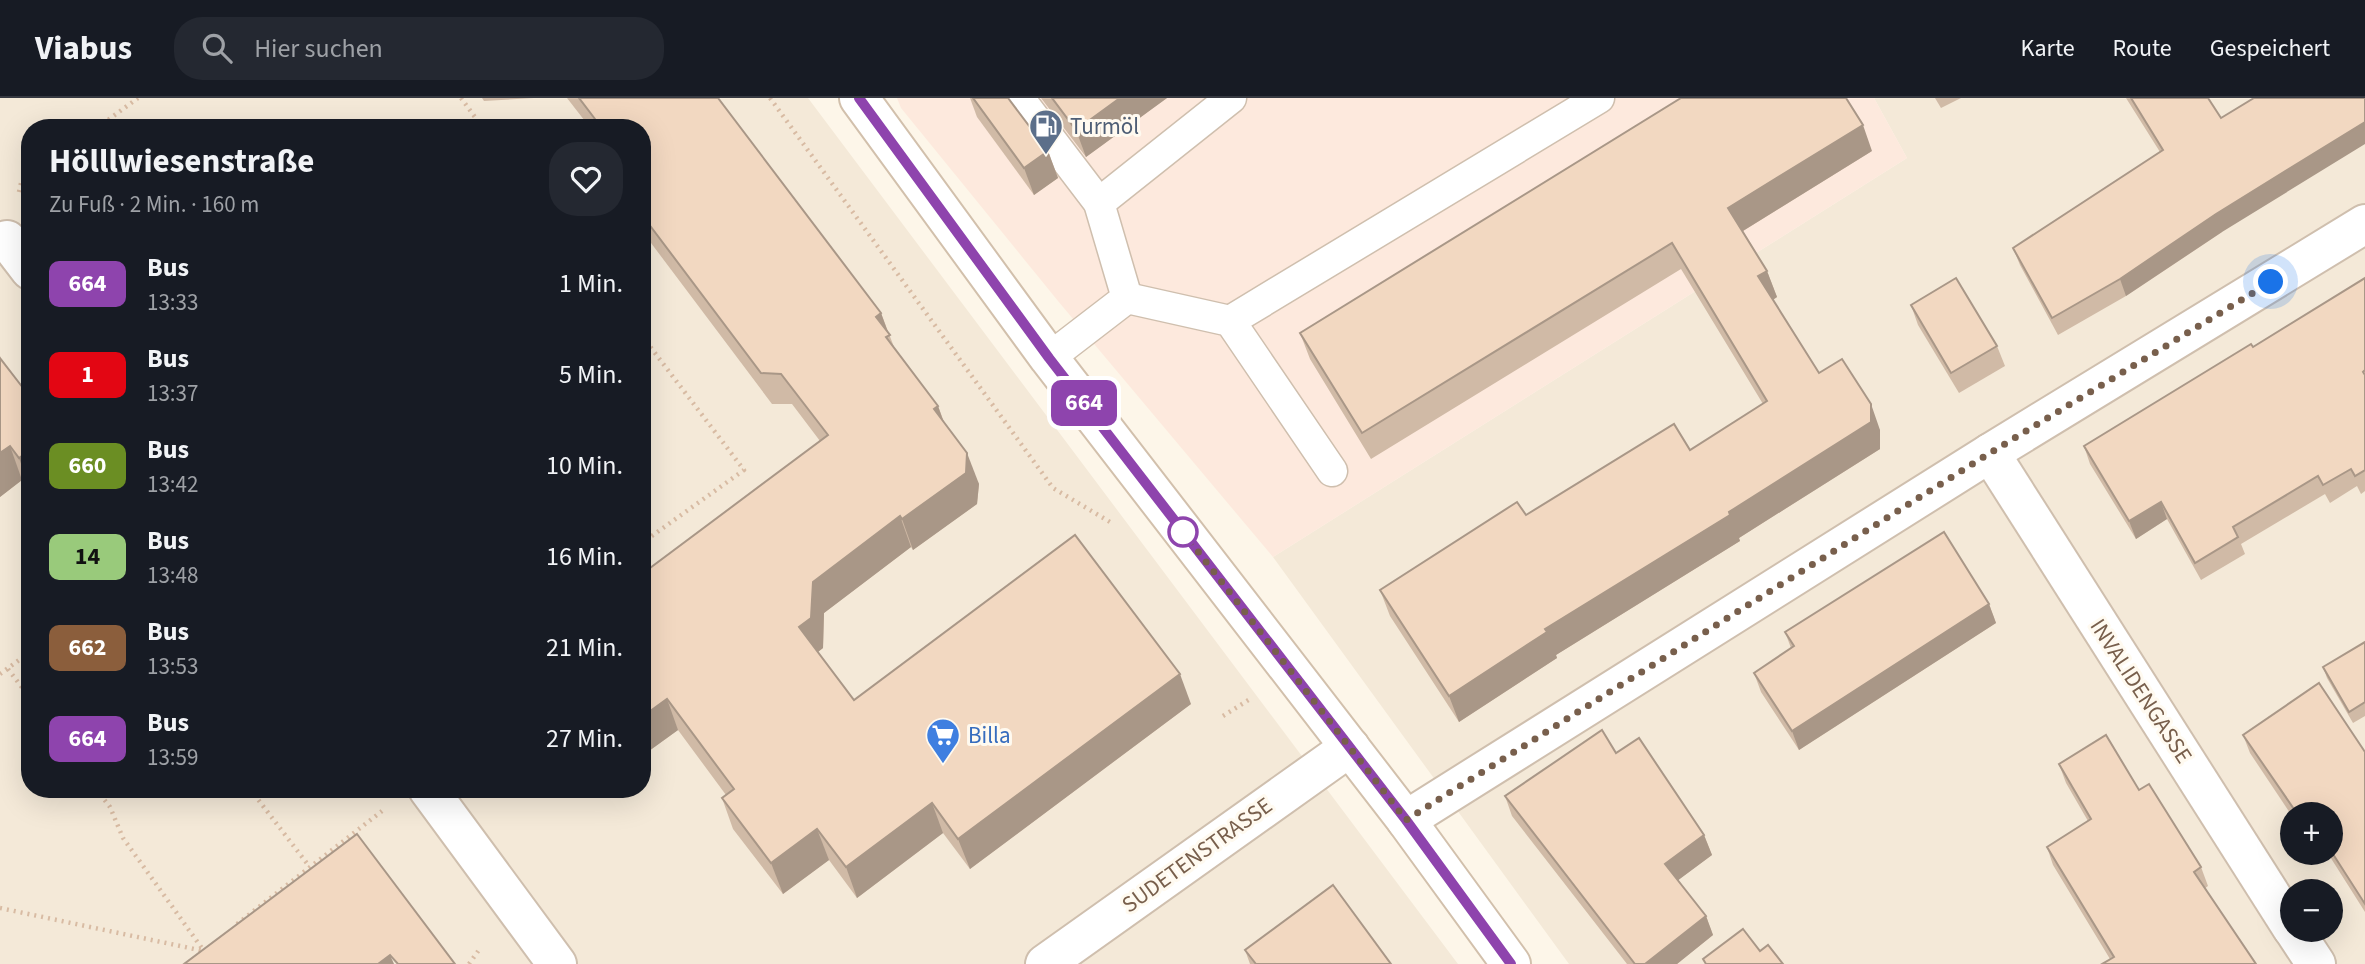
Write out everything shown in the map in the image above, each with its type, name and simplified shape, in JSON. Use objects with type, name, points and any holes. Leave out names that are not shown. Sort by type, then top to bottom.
[{"type":"street","points":[[859,98],[1049,358],[1406,820],[1511,964]]},
{"type":"street","points":[[1406,820],[1990,453],[2365,225]]},
{"type":"street","name":"INVALIDENGASSE","points":[[1990,453],[2280,909]]},
{"type":"street","name":"SUDETENSTRASSE","points":[[1045,964],[1350,747]]},
{"type":"street","points":[[435,798],[557,964]]},
{"type":"street","name":"INVALIDENGASSE","points":[[2301,942],[2315,964]]},
{"type":"lane","points":[[1019,98],[1099,203],[1127,298]]},
{"type":"lane","points":[[1099,203],[1231,98]]},
{"type":"lane","points":[[1230,321],[1599,98]]},
{"type":"lane","points":[[1049,358],[1127,298]]},
{"type":"lane","points":[[1127,298],[1230,321],[1332,471]]},
{"type":"path","points":[[109,119],[138,98]]},
{"type":"path","points":[[461,98],[476,119]]},
{"type":"path","points":[[770,98],[1053,488],[1120,528]]},
{"type":"path","points":[[651,348],[744,470],[651,537]]},
{"type":"path","points":[[0,674],[21,659]]},
{"type":"path","points":[[8,668],[21,686]]},
{"type":"path","points":[[103,798],[110,807],[123,838],[204,951]]},
{"type":"path","points":[[257,798],[309,866]]},
{"type":"path","points":[[235,926],[391,805]]},
{"type":"path","points":[[0,908],[204,951]]},
{"type":"path","points":[[194,957],[214,942]]},
{"type":"shaded area","points":[[0,98],[808,98],[1458,964],[0,964]]},
{"type":"shaded area","points":[[897,98],[1874,98],[1907,158],[1273,557],[1058,301],[901,108]]},
{"type":"shaded area","points":[[1874,98],[2365,98],[2365,964],[1569,964],[1273,557],[1907,158]]},
{"type":"building","points":[[579,98],[718,98],[881,313],[876,317],[890,335],[886,337],[938,406],[934,409],[967,453],[966,473],[902,519],[900,516],[813,582],[811,618],[799,627],[854,700],[1075,535],[1180,674],[958,839],[932,803],[846,867],[817,829],[771,863],[722,798],[734,789],[667,699],[651,711],[651,567],[828,435],[781,374],[761,373],[651,227],[651,119],[595,119]]},
{"type":"building","points":[[973,98],[1008,98],[1048,151],[1024,168]]},
{"type":"building","points":[[1052,98],[1120,98],[1076,130]]},
{"type":"building","points":[[1681,98],[1846,98],[1863,125],[1728,208],[1767,271],[1758,276],[1819,373],[1842,359],[1871,404],[1871,422],[1729,512],[1730,515],[1545,629],[1547,632],[1449,696],[1380,590],[1517,502],[1526,515],[1674,424],[1690,450],[1767,401],[1672,243],[1362,433],[1300,333]]},
{"type":"building","points":[[2131,98],[2208,98],[2221,118],[2254,98],[2365,98],[2365,122],[2216,214],[2120,279],[2052,318],[2013,248],[2163,150]]},
{"type":"building","points":[[1956,278],[1997,346],[1951,373],[1911,305]]},
{"type":"building","points":[[2365,278],[2365,470],[2355,476],[2351,469],[2323,485],[2318,476],[2233,527],[2238,537],[2195,563],[2161,502],[2129,521],[2084,446]]},
{"type":"building","points":[[0,358],[21,385],[21,457],[19,458],[10,446],[0,453]]},
{"type":"building","points":[[1944,532],[1989,604],[1792,731],[1754,673],[1794,646],[1785,632]]},
{"type":"building","points":[[2365,642],[2365,702],[2349,712],[2323,667]]},
{"type":"building","points":[[2319,683],[2365,752],[2365,904],[2340,865],[2343,865],[2343,802],[2289,802],[2243,735]]},
{"type":"building","points":[[1602,730],[1616,753],[1639,738],[1704,835],[1665,864],[1706,916],[1645,964],[1635,964],[1505,796]]},
{"type":"building","points":[[2106,735],[2139,790],[2149,784],[2201,867],[2194,872],[2256,964],[2102,964],[2114,957],[2047,847],[2091,819],[2059,764]]},
{"type":"building","points":[[357,834],[455,964],[398,964],[390,955],[378,964],[184,964]]},
{"type":"building","points":[[1333,885],[1391,964],[1256,964],[1245,950]]},
{"type":"building","points":[[1743,929],[1760,951],[1768,945],[1783,964],[1706,964],[1703,959]]},
{"type":"bus line","name":"664","points":[[859,98],[1049,358],[1406,820],[1511,964]]},
{"type":"place","name":"Turmöl","points":[[1046,156]]},
{"type":"place","name":"Billa","points":[[943,765]]},
{"type":"route","points":[[1183,532],[1406,820],[1990,453],[2271,282]]}]
